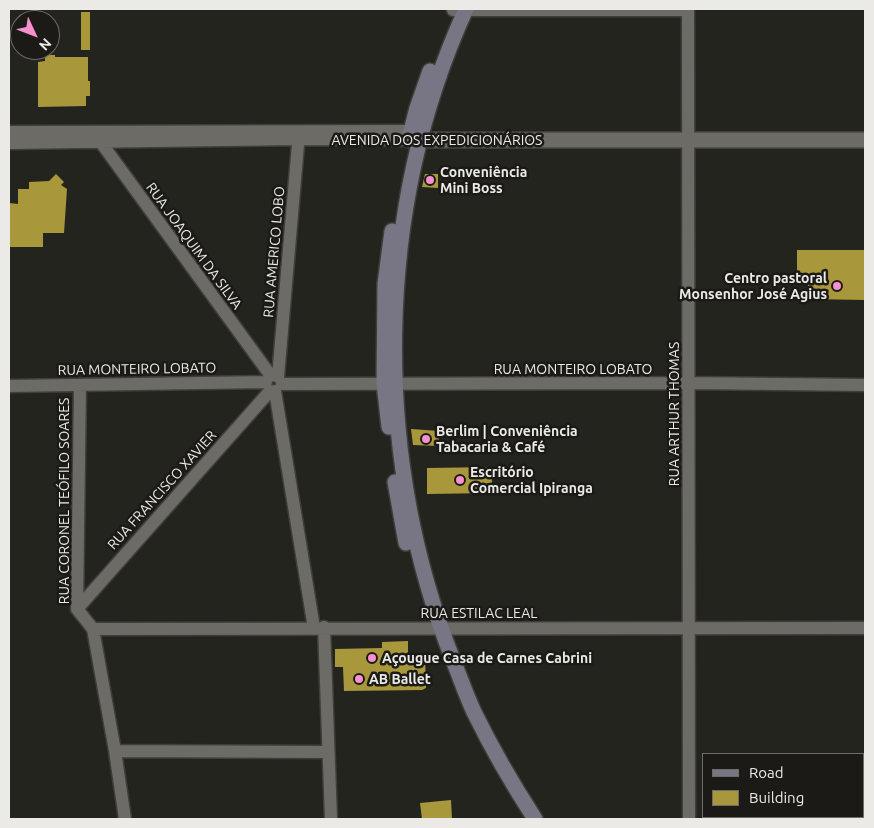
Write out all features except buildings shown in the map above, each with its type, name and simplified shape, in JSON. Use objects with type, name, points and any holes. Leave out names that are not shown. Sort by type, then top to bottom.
[{"type":"main road","points":[[459,10],[438,76],[415,135],[405,213],[391,284],[390,384],[398,475],[420,557],[435,628],[490,762],[524,819]]},
{"type":"main road","points":[[469,712],[535,819]]},
{"type":"street","points":[[459,10],[688,9]]},
{"type":"street","name":"RUA ARTHUR THOMAS","points":[[688,9],[689,819]]},
{"type":"street","name":"AVENIDA DOS EXPEDICIONÁRIOS","points":[[793,136],[865,131]]},
{"type":"street","name":"AVENIDA DOS EXPEDICIONÁRIOS","points":[[9,132],[97,137]]},
{"type":"street","name":"AVENIDA DOS EXPEDICIONÁRIOS","points":[[9,143],[97,137],[299,135],[793,136],[865,140]]},
{"type":"street","name":"RUA AMERICO LOBO","points":[[274,384],[299,135]]},
{"type":"street","name":"RUA JOAQUIM DA SILVA","points":[[97,137],[274,384]]},
{"type":"street","points":[[274,384],[319,628],[331,819]]},
{"type":"street","name":"RUA MONTEIRO LOBATO","points":[[9,386],[274,384],[865,385]]},
{"type":"street","name":"RUA FRANCISCO XAVIER","points":[[77,609],[274,384]]},
{"type":"street","name":"RUA CORONEL TEÓFILO SOARES","points":[[80,385],[77,609],[93,629],[125,819]]},
{"type":"street","name":"RUA ESTILAC LEAL","points":[[93,629],[865,628]]},
{"type":"street","points":[[115,751],[328,752]]},
{"type":"place","name":"Conveniência Mini Boss","points":[[430,180]]},
{"type":"place","name":"Centro pastoral Monsenhor José Agius","points":[[837,286]]},
{"type":"place","name":"Berlim | Conveniência Tabacaria & Café","points":[[426,439]]},
{"type":"place","name":"Escritório Comercial Ipiranga","points":[[460,480]]},
{"type":"place","name":"Açougue Casa de Carnes Cabrini","points":[[372,658]]},
{"type":"place","name":"AB Ballet","points":[[359,679]]}]
